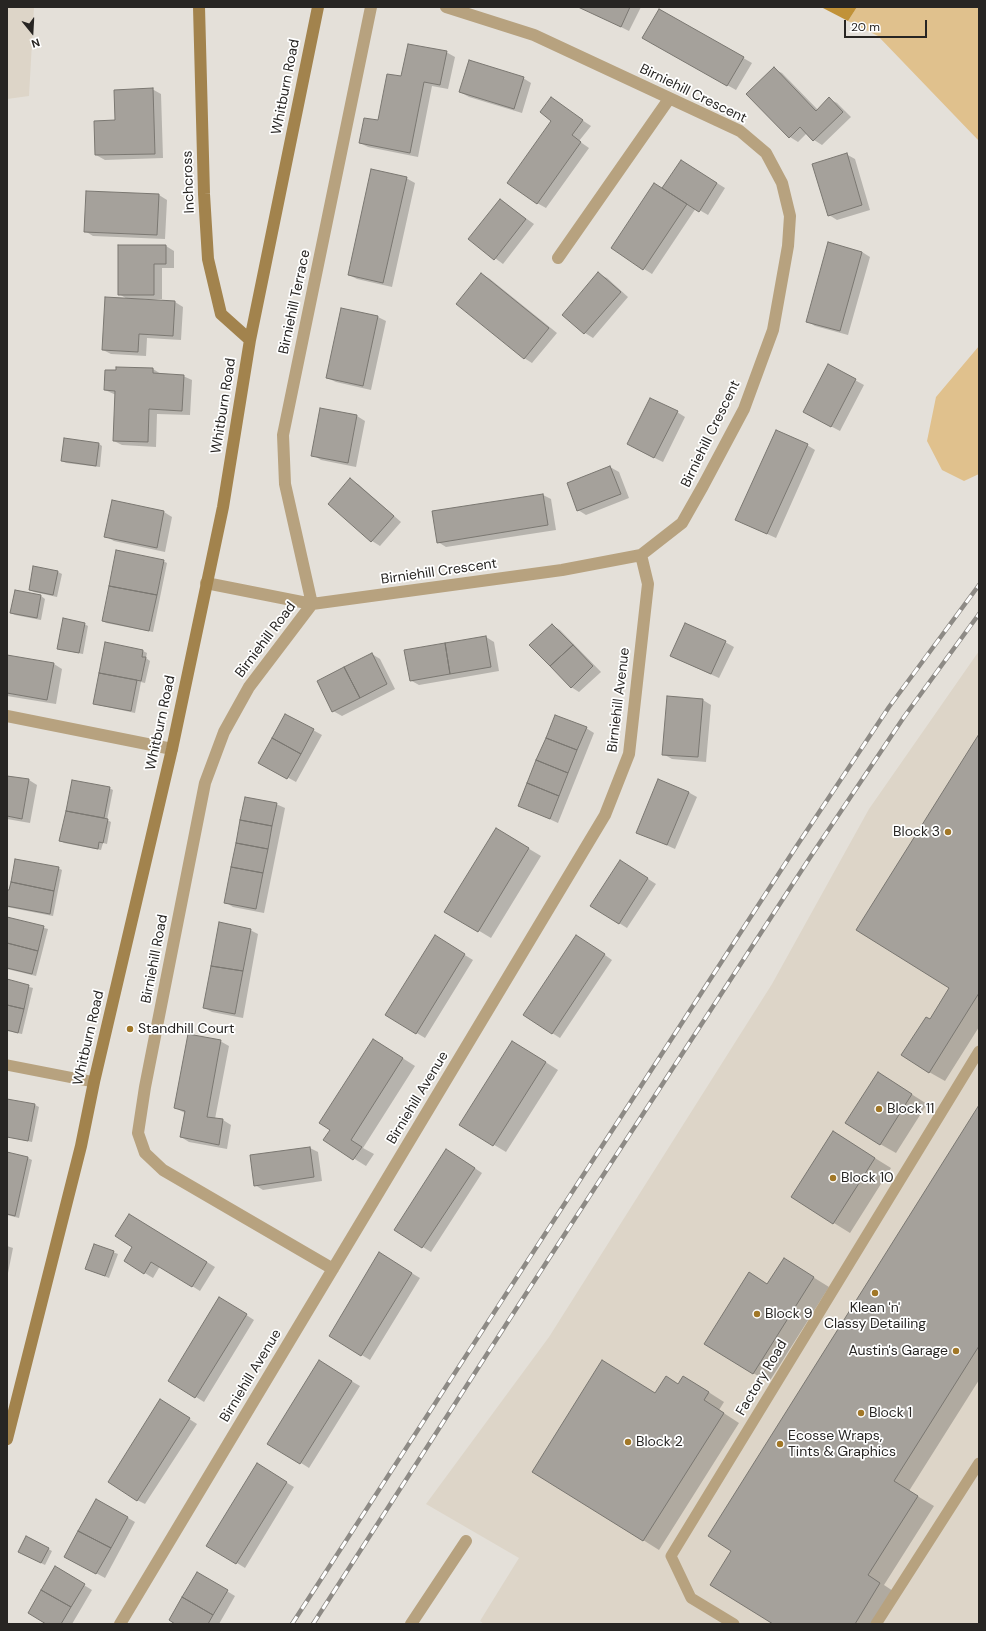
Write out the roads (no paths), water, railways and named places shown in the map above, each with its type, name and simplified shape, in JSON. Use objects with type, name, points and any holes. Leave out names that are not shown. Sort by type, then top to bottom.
[{"type":"main road","name":"Inchcross","points":[[199,7],[204,194],[208,259],[221,314],[250,340]]},
{"type":"main road","name":"Whitburn Road","points":[[7,1439],[81,1146],[94,1082],[172,749],[223,507],[250,340],[318,7]]},
{"type":"street","name":"Birniehill Terrace","points":[[312,604],[285,484],[283,435],[371,7]]},
{"type":"street","name":"Birniehill Crescent","points":[[206,583],[312,604],[562,570],[641,556],[682,523],[744,409],[773,330],[788,246],[790,216],[782,183],[766,153],[740,131],[534,35],[446,7]]},
{"type":"street","points":[[558,258],[669,99]]},
{"type":"street","name":"Birniehill Avenue","points":[[120,1624],[605,815],[629,754],[648,584],[641,556]]},
{"type":"street","name":"Birniehill Road","points":[[312,604],[249,687],[224,732],[205,783],[145,1087],[138,1133],[145,1153],[163,1170],[333,1268]]},
{"type":"street","points":[[7,716],[172,749]]},
{"type":"street","points":[[412,1624],[466,1541]]},
{"type":"lane","name":"Factory Road","points":[[734,1624],[691,1598],[671,1556],[979,1051]]},
{"type":"lane","points":[[7,1065],[94,1082]]},
{"type":"lane","points":[[876,1624],[979,1463]]},
{"type":"railway","points":[[292,1624],[796,847],[889,707],[979,585]]},
{"type":"railway","points":[[313,1624],[809,859],[904,717],[979,614]]},
{"type":"place","name":"Block 3","points":[[948,832]]},
{"type":"place","name":"Standhill Court","points":[[130,1029]]},
{"type":"place","name":"Block 11","points":[[879,1109]]},
{"type":"place","name":"Block 10","points":[[833,1178]]},
{"type":"place","name":"Klean 'n' Classy Detailing","points":[[875,1293]]},
{"type":"place","name":"Block 9","points":[[757,1314]]},
{"type":"place","name":"Austin's Garage","points":[[956,1351]]},
{"type":"place","name":"Block 1","points":[[861,1413]]},
{"type":"place","name":"Block 2","points":[[628,1442]]},
{"type":"place","name":"Ecosse Wraps, Tints & Graphics","points":[[780,1444]]}]
